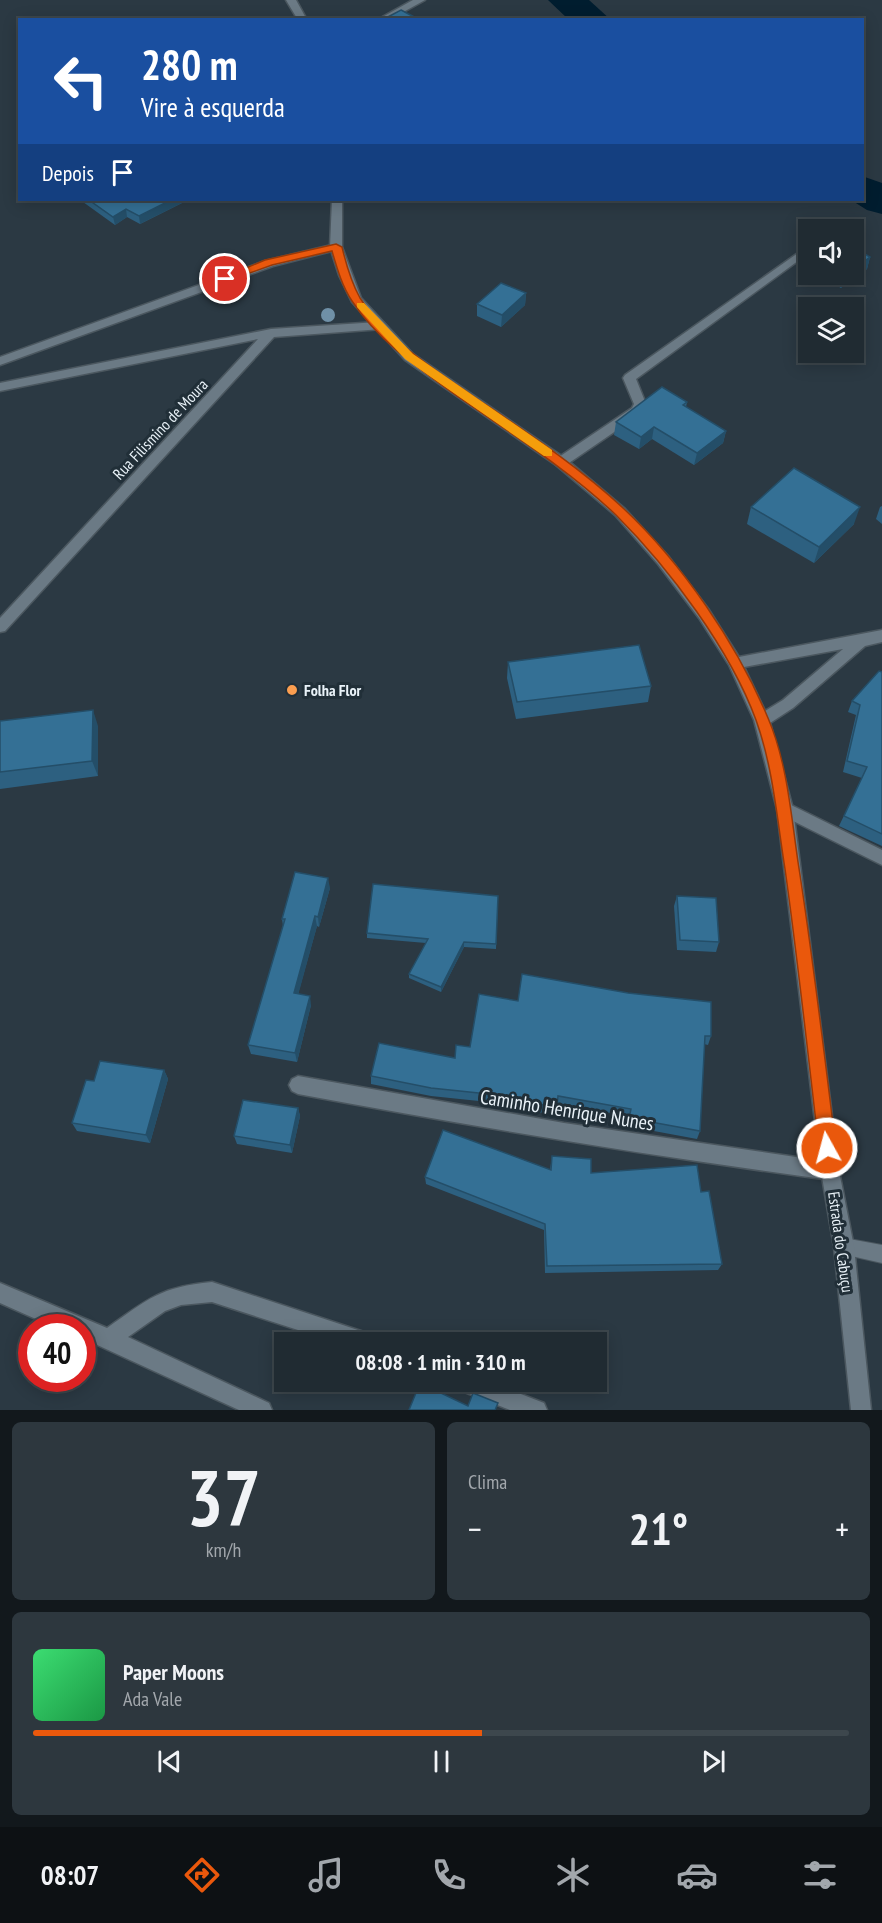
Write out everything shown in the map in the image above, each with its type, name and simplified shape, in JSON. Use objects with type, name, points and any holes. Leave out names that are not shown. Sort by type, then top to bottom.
[{"type":"street","points":[[291,0],[302,18]]},
{"type":"street","points":[[385,18],[420,0]]},
{"type":"street","name":"Estrada do Cabuçu","points":[[337,201],[336,247],[356,300],[409,357],[561,462],[620,512],[663,561],[704,614],[735,663],[762,720],[785,809],[830,1171],[844,1247],[861,1410]]},
{"type":"street","points":[[0,361],[269,263],[336,247]]},
{"type":"street","points":[[561,462],[638,410],[640,404],[630,378],[798,256]]},
{"type":"street","points":[[0,387],[271,333],[378,326]]},
{"type":"street","name":"Rua Filismino de Moura","points":[[0,627],[271,333]]},
{"type":"street","points":[[735,663],[778,657],[819,646],[859,643],[882,636]]},
{"type":"street","points":[[762,720],[788,704],[859,643]]},
{"type":"street","points":[[785,809],[882,858]]},
{"type":"street","name":"Caminho Henrique Nunes","points":[[298,1084],[458,1116],[614,1141],[830,1171]]},
{"type":"street","points":[[109,1339],[159,1303],[181,1295],[212,1292],[334,1332]]},
{"type":"street","points":[[0,1293],[49,1314]]},
{"type":"street","points":[[96,1334],[262,1410]]},
{"type":"street","points":[[490,1392],[537,1410]]},
{"type":"lane","points":[[844,1247],[882,1254]]},
{"type":"building","points":[[401,10],[416,18],[386,18]]},
{"type":"building","points":[[90,201],[169,201],[139,216],[126,209],[113,217]]},
{"type":"building","points":[[864,254],[870,257],[864,262]]},
{"type":"building","points":[[501,283],[526,293],[502,315],[477,304]]},
{"type":"building","points":[[662,387],[687,402],[683,405],[726,431],[697,453],[654,427],[641,437],[616,422]]},
{"type":"building","points":[[794,468],[860,507],[819,547],[751,507]]},
{"type":"building","points":[[639,645],[651,686],[517,702],[508,662]]},
{"type":"building","points":[[879,671],[882,672],[882,834],[844,816],[867,767],[847,761],[860,705],[852,701]]},
{"type":"building","points":[[93,710],[92,761],[0,772],[0,721]]},
{"type":"building","points":[[295,872],[328,878],[294,993],[310,996],[295,1053],[248,1045],[285,919],[282,919]]},
{"type":"building","points":[[373,884],[498,896],[496,944],[464,942],[441,987],[409,974],[428,939],[367,933]]},
{"type":"building","points":[[677,896],[716,898],[719,942],[680,940]]},
{"type":"building","points":[[522,974],[628,993],[711,1002],[711,1036],[705,1036],[700,1131],[629,1118],[631,1109],[558,1096],[557,1106],[516,1102],[517,1097],[431,1088],[371,1076],[379,1043],[455,1058],[456,1045],[470,1047],[479,994],[518,1001]]},
{"type":"building","points":[[100,1061],[164,1070],[146,1135],[72,1123],[86,1080],[94,1081]]},
{"type":"building","points":[[243,1100],[298,1108],[290,1145],[234,1136]]},
{"type":"building","points":[[443,1130],[551,1170],[552,1156],[591,1159],[591,1173],[697,1165],[701,1192],[709,1191],[722,1264],[547,1266],[545,1224],[425,1177]]},
{"type":"building","points":[[416,1392],[439,1392],[468,1406],[473,1393],[498,1403],[495,1410],[409,1410]]},
{"type":"waterway","points":[[566,0],[590,18]]},
{"type":"waterway","points":[[864,189],[882,201]]},
{"type":"slow traffic","points":[[361,305],[409,357],[548,453]]},
{"type":"place","name":"Folha Flor","points":[[292,690]]},
{"type":"route","points":[[225,279],[269,263],[336,247],[356,300],[409,357],[561,462],[620,512],[663,561],[704,614],[735,663],[762,720],[785,809],[827,1148]]}]
